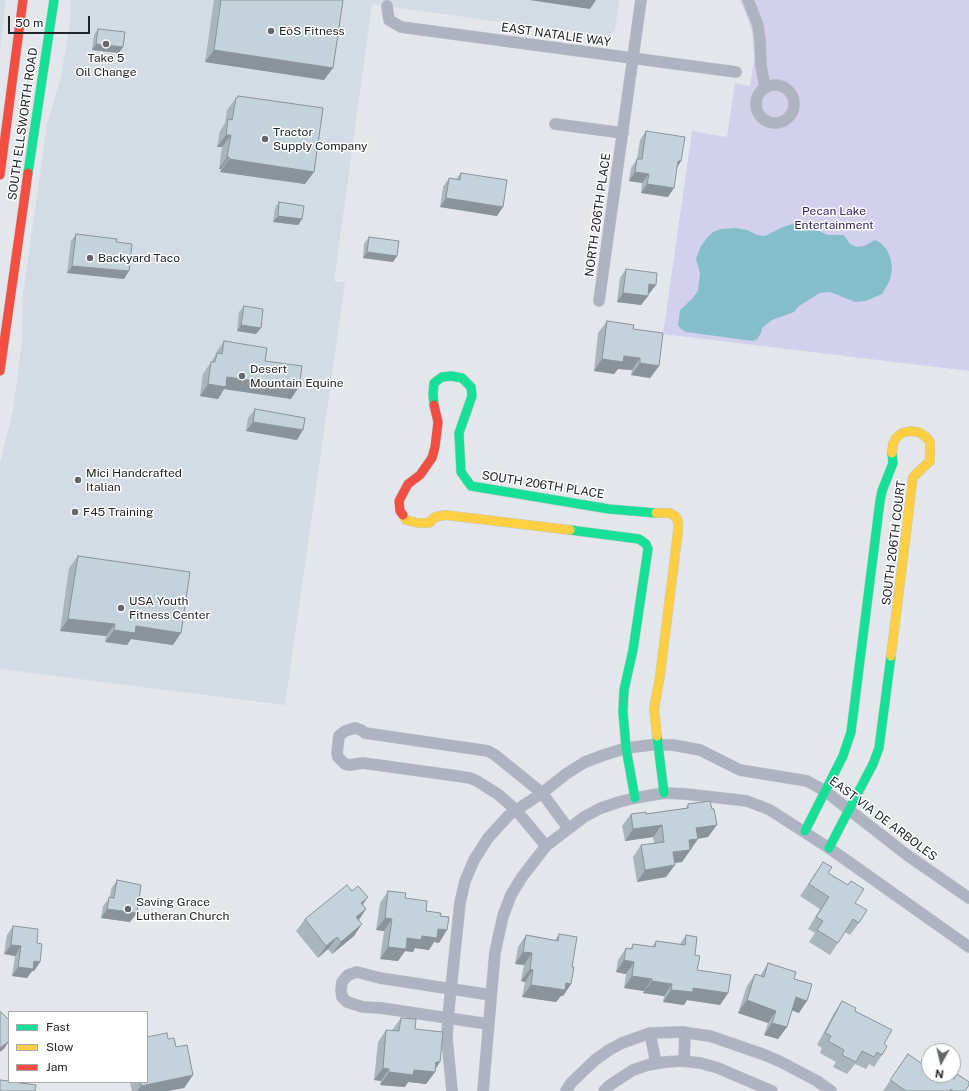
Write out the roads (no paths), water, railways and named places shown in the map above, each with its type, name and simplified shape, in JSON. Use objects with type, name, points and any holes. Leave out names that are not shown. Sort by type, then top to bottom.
[{"type":"street","name":"SOUTH ELLSWORTH ROAD","points":[[0,175],[23,0]]},
{"type":"street","name":"SOUTH ELLSWORTH ROAD","points":[[0,371],[4,316],[54,0]]},
{"type":"street","points":[[555,124],[623,133],[641,0]]},
{"type":"street","points":[[748,0],[758,25],[761,66],[765,87]]},
{"type":"street","name":"EAST NATALIE WAY","points":[[387,6],[389,20],[401,28],[736,72]]},
{"type":"street","name":"NORTH 206TH PLACE","points":[[599,301],[623,133]]},
{"type":"street","name":"SOUTH 206TH PLACE","points":[[626,748],[623,712],[624,690],[633,650],[648,549],[646,544],[639,539],[445,515],[435,516],[429,523],[418,523],[406,520],[400,511],[399,501],[408,484],[420,475],[432,458],[438,422],[435,413],[433,394],[434,383],[442,376],[462,378],[471,387],[472,396],[459,433],[461,472],[471,486],[609,509],[670,513],[676,516],[678,531],[660,676],[654,709],[658,745]]},
{"type":"street","name":"SOUTH 206TH COURT","points":[[825,791],[843,756],[851,732],[880,501],[882,491],[893,462],[892,444],[902,433],[910,431],[918,432],[925,436],[930,442],[930,460],[914,477],[882,737],[873,764],[849,810]]},
{"type":"street","points":[[546,846],[516,810],[499,795],[477,781],[470,778],[363,763],[350,765],[345,764],[338,758],[337,753],[339,736],[345,731],[355,728],[365,733],[488,751],[542,793],[568,828]]},
{"type":"street","points":[[658,745],[664,793]]},
{"type":"street","name":"EAST VIA DE ARBOLES","points":[[450,989],[460,903],[465,881],[474,860],[488,838],[509,815],[542,793],[566,774],[585,762],[604,754],[626,748],[673,745],[700,750],[740,770],[807,781],[825,791],[907,855],[969,898]]},
{"type":"street","points":[[626,748],[635,798]]},
{"type":"street","points":[[805,831],[825,791]]},
{"type":"street","points":[[483,1091],[495,952],[503,916],[511,895],[522,877],[546,846],[568,828],[601,808],[635,798],[664,793],[747,801],[770,810],[805,831],[969,947]]},
{"type":"street","points":[[829,848],[849,810]]},
{"type":"street","points":[[488,1024],[354,1004],[347,1002],[342,997],[341,990],[342,982],[348,974],[358,972],[380,978],[491,995]]},
{"type":"street","points":[[450,989],[447,1039],[452,1091]]},
{"type":"street","points":[[684,1061],[685,1032]]},
{"type":"street","points":[[566,1091],[571,1083],[583,1071],[609,1050],[622,1043],[650,1033],[685,1032],[710,1036],[765,1055],[817,1081],[832,1091]]},
{"type":"street","points":[[650,1033],[656,1063]]},
{"type":"street","points":[[604,1091],[610,1085],[633,1070],[656,1063],[684,1061],[700,1063],[718,1068],[772,1091]]},
{"type":"place","name":"EōS Fitness","points":[[271,31]]},
{"type":"place","name":"Take 5 Oil Change","points":[[106,44]]},
{"type":"place","name":"Tractor Supply Company","points":[[265,139]]},
{"type":"place","name":"Backyard Taco","points":[[90,258]]},
{"type":"place","name":"Desert Mountain Equine","points":[[242,376]]},
{"type":"place","name":"Mici Handcrafted Italian","points":[[78,480]]},
{"type":"place","name":"F45 Training","points":[[75,512]]},
{"type":"place","name":"USA Youth Fitness Center","points":[[121,608]]},
{"type":"place","name":"Saving Grace Lutheran Church","points":[[128,909]]},
{"type":"park label","name":"Pecan Lake Entertainment","points":[[834,218]]}]
